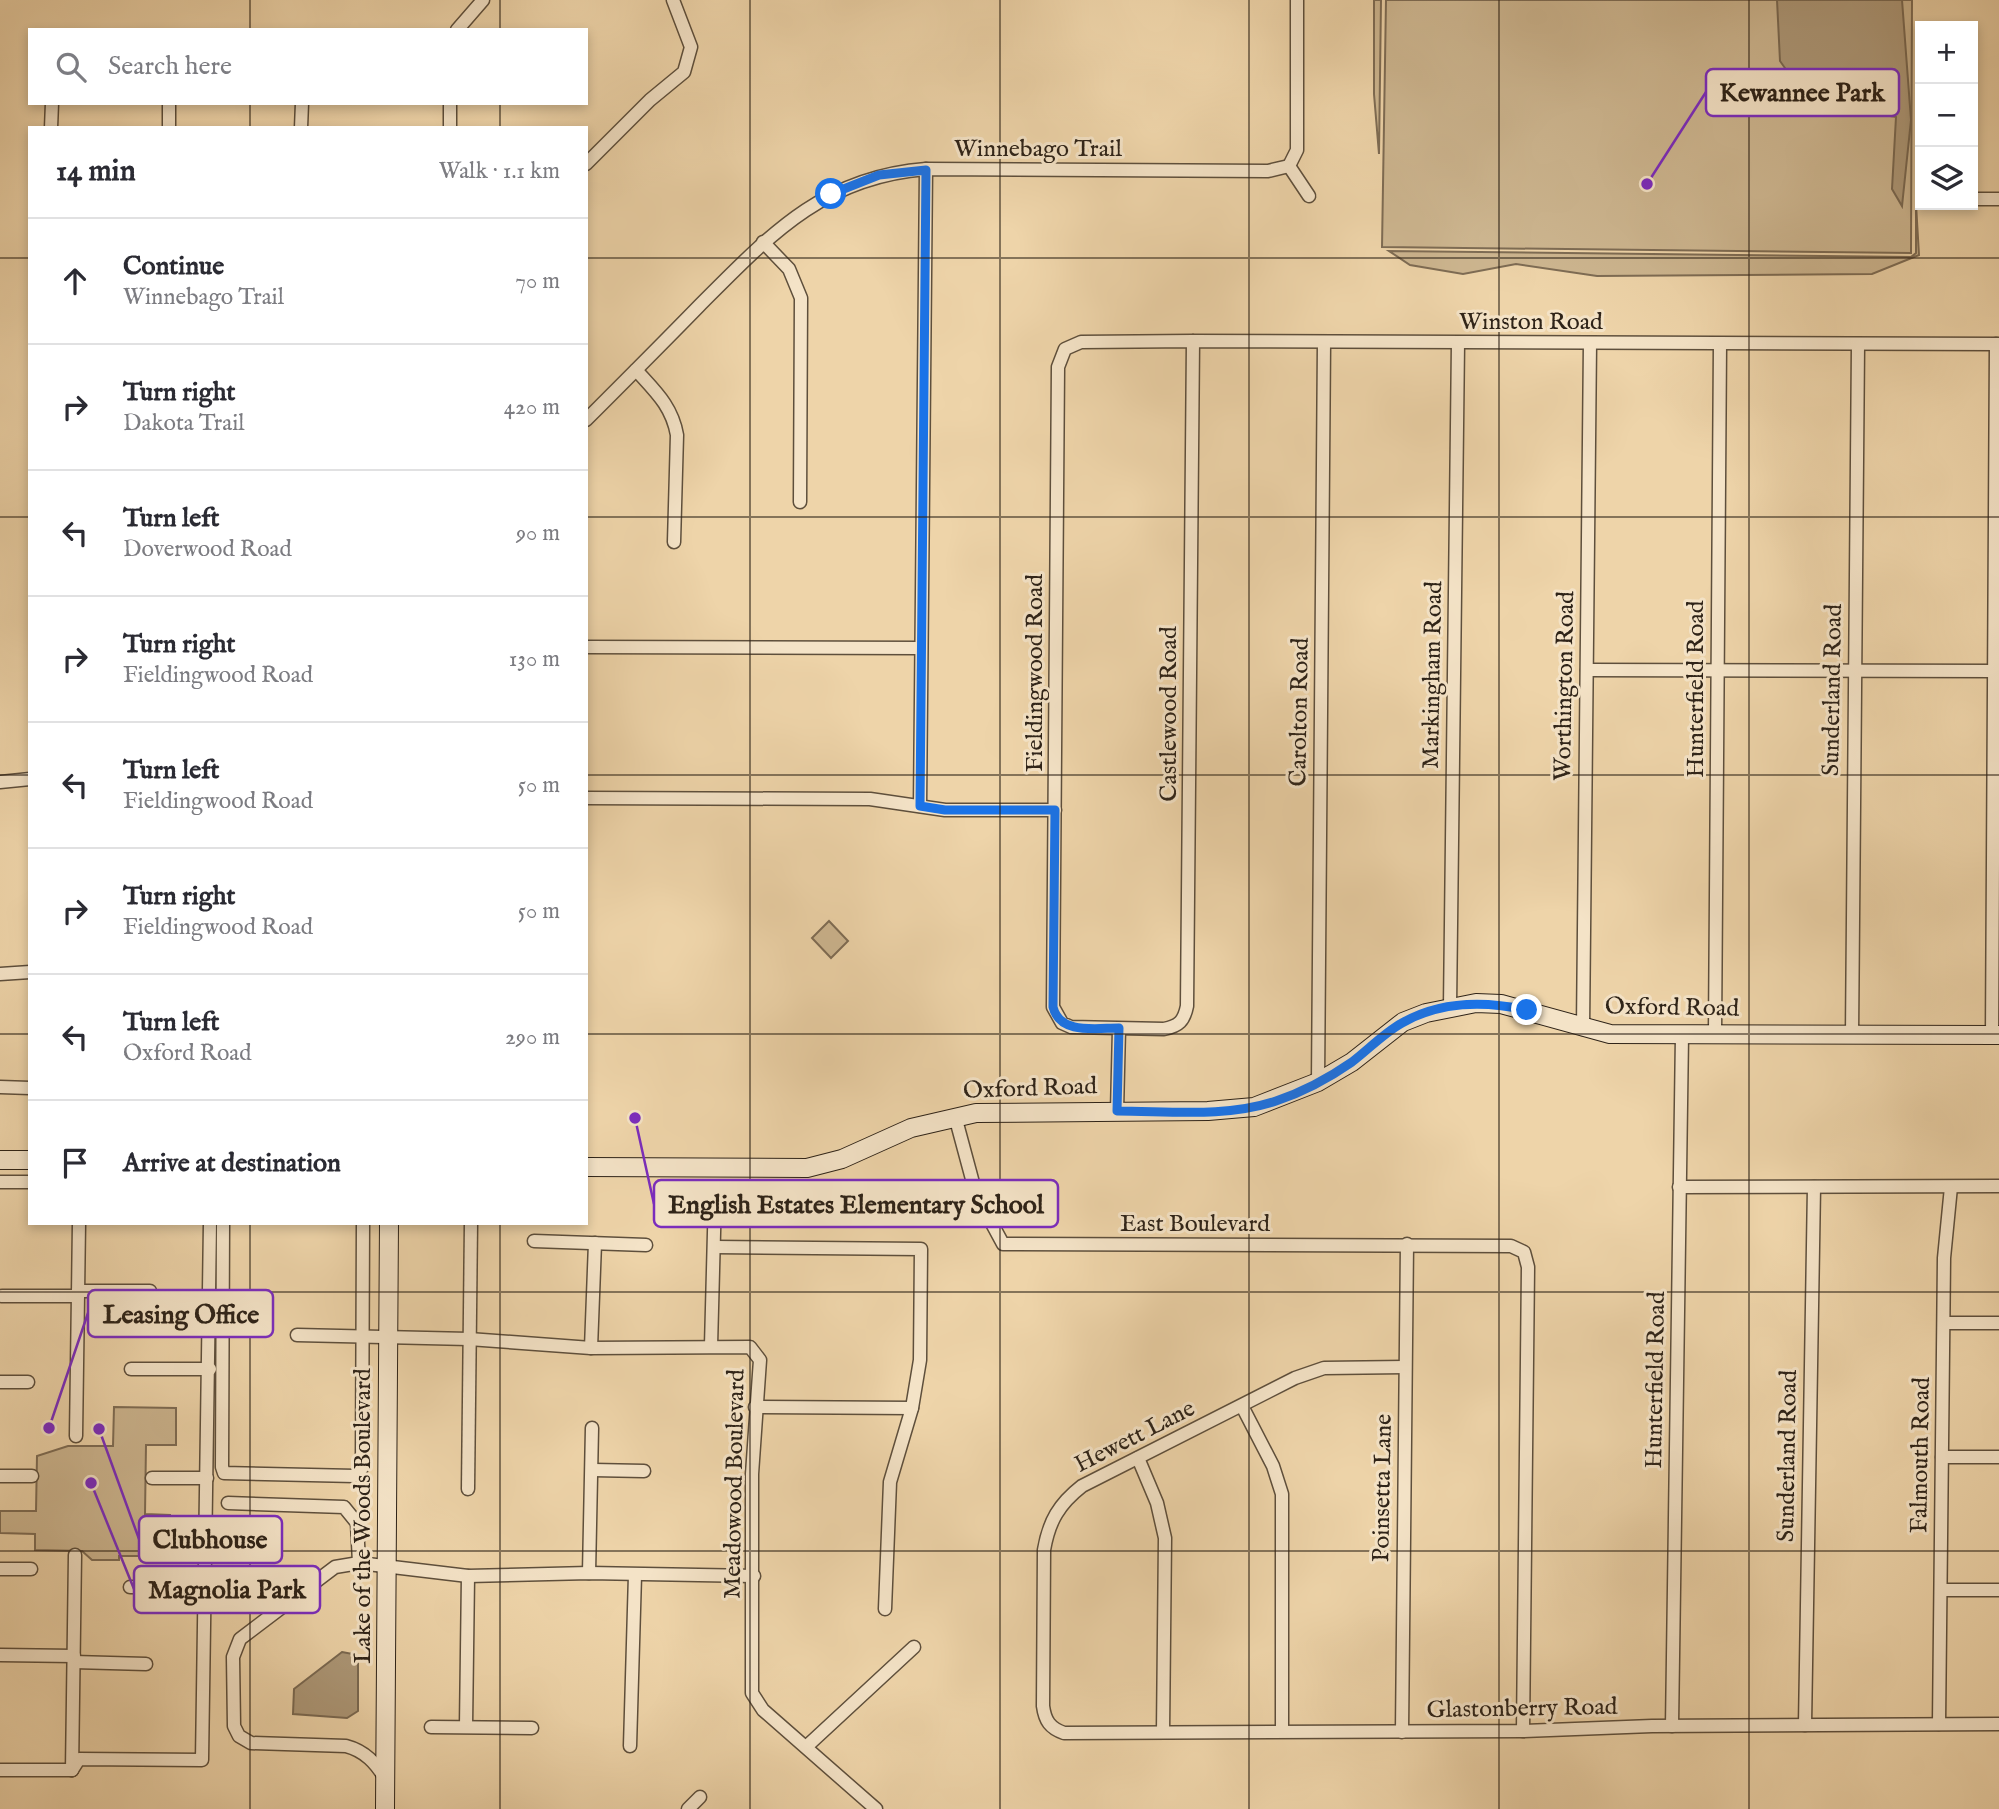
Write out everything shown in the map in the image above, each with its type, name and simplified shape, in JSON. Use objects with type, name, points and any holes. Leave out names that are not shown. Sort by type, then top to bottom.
[{"type":"street","points":[[459,28],[483,0]]},
{"type":"street","points":[[588,162],[650,100],[684,72],[691,47],[673,0]]},
{"type":"street","points":[[1297,0],[1297,150],[1289,166],[1309,196]]},
{"type":"street","points":[[51,126],[52,105]]},
{"type":"street","points":[[169,105],[169,126]]},
{"type":"street","points":[[301,126],[302,105]]},
{"type":"street","points":[[450,105],[450,126]]},
{"type":"street","name":"Winnebago Trail","points":[[588,419],[762,243],[806,208],[831,194],[879,175],[926,170],[1268,171],[1289,166]]},
{"type":"street","points":[[920,806],[921,648],[925,569],[926,170]]},
{"type":"street","points":[[1978,199],[1999,199]]},
{"type":"street","points":[[762,243],[789,269],[801,298],[800,502]]},
{"type":"street","name":"Winston Road","points":[[1065,349],[1081,342],[1193,341],[1997,344]]},
{"type":"street","name":"Castlewood Road","points":[[1119,1028],[1176,1026],[1185,1018],[1187,1006],[1193,341]]},
{"type":"street","name":"Carolton Road","points":[[1318,1082],[1324,342]]},
{"type":"street","name":"Markingham Road","points":[[1450,1007],[1458,343]]},
{"type":"street","name":"Worthington Road","points":[[1583,1029],[1590,343]]},
{"type":"street","name":"Hunterfield Road","points":[[1715,1034],[1720,344]]},
{"type":"street","points":[[1995,1035],[1997,344]]},
{"type":"street","name":"Sunderland Road","points":[[1852,1035],[1858,345]]},
{"type":"street","name":"Fieldingwood Road","points":[[1065,349],[1058,367],[1055,1014],[1062,1023],[1071,1027],[1119,1028]]},
{"type":"street","points":[[636,370],[668,404],[674,419],[677,435],[674,542]]},
{"type":"street","points":[[588,647],[921,648]]},
{"type":"street","points":[[1587,670],[1996,671]]},
{"type":"street","points":[[0,782],[28,779]]},
{"type":"street","points":[[588,798],[870,799],[945,810],[1055,810]]},
{"type":"street","points":[[0,974],[28,972]]},
{"type":"street","name":"Oxford Road","points":[[588,1167],[807,1168],[842,1159],[911,1128],[956,1116],[999,1112],[1208,1111],[1254,1107],[1318,1082],[1352,1062],[1403,1022],[1450,1007],[1501,1004],[1583,1029],[1610,1034],[1995,1035]]},
{"type":"street","points":[[1117,1111],[1119,1028]]},
{"type":"street","name":"Hunterfield Road","points":[[1672,1726],[1682,1035]]},
{"type":"street","points":[[0,1087],[28,1088]]},
{"type":"street","name":"East Boulevard","points":[[956,1116],[976,1194],[993,1220],[998,1240],[1003,1244],[1511,1245],[1524,1252],[1528,1267],[1523,1731]]},
{"type":"street","points":[[0,1160],[28,1160]]},
{"type":"street","points":[[0,1182],[28,1182]]},
{"type":"street","points":[[1679,1187],[1999,1186]]},
{"type":"street","name":"Falmouth Road","points":[[1938,1724],[1944,1258],[1951,1187]]},
{"type":"street","name":"Sunderland Road","points":[[1805,1725],[1814,1188]]},
{"type":"street","points":[[711,1346],[715,1195]]},
{"type":"street","points":[[76,1436],[79,1225]]},
{"type":"street","points":[[72,1770],[79,1759],[202,1760],[210,1225]]},
{"type":"street","points":[[223,1225],[224,1473],[355,1476],[360,1473],[363,1225]]},
{"type":"street","name":"Lake of the Woods Boulevard","points":[[386,1809],[389,1225]]},
{"type":"street","points":[[468,1489],[471,1225]]},
{"type":"street","points":[[534,1241],[646,1245]]},
{"type":"street","points":[[591,1348],[595,1243]]},
{"type":"street","name":"Poinsetta Lane","points":[[1402,1731],[1407,1244]]},
{"type":"street","points":[[715,1247],[921,1249],[920,1360],[912,1408],[890,1482],[885,1609]]},
{"type":"street","points":[[2,1296],[150,1291]]},
{"type":"street","points":[[1944,1324],[1999,1323]]},
{"type":"street","name":"Meadowood Boulevard","points":[[297,1335],[469,1339],[591,1348],[750,1347],[760,1360],[755,1407],[752,1693],[763,1710],[867,1806]]},
{"type":"street","name":"Hewett Lane","points":[[1049,1724],[1043,1706],[1044,1550],[1047,1530],[1066,1498],[1138,1458],[1314,1371],[1344,1367],[1405,1367]]},
{"type":"street","points":[[131,1369],[209,1369]]},
{"type":"street","points":[[0,1382],[28,1382]]},
{"type":"street","points":[[1242,1406],[1273,1466],[1282,1494],[1282,1731]]},
{"type":"street","points":[[755,1407],[912,1408]]},
{"type":"street","points":[[589,1573],[592,1428]]},
{"type":"street","points":[[1942,1457],[1999,1457]]},
{"type":"street","points":[[1138,1458],[1157,1503],[1165,1538],[1163,1732]]},
{"type":"street","points":[[593,1470],[644,1471]]},
{"type":"street","points":[[0,1476],[32,1476]]},
{"type":"street","points":[[152,1478],[207,1478]]},
{"type":"street","points":[[228,1503],[345,1507],[357,1523],[359,1563]]},
{"type":"street","points":[[72,1770],[75,1555]]},
{"type":"street","points":[[386,1780],[368,1756],[350,1747],[251,1743],[239,1736],[234,1726],[233,1657],[240,1639],[335,1567],[359,1563],[468,1576],[589,1573],[754,1576]]},
{"type":"street","points":[[0,1569],[31,1569]]},
{"type":"street","points":[[630,1746],[635,1574]]},
{"type":"street","points":[[466,1726],[468,1576]]},
{"type":"street","points":[[130,1587],[206,1588]]},
{"type":"street","points":[[1941,1590],[1999,1590]]},
{"type":"street","points":[[806,1747],[914,1647]]},
{"type":"street","points":[[0,1655],[146,1664]]},
{"type":"street","name":"Glastonberry Road","points":[[1049,1724],[1064,1732],[1523,1731],[1672,1726],[1999,1724]]},
{"type":"street","points":[[431,1727],[532,1728]]},
{"type":"street","points":[[0,1770],[72,1770]]},
{"type":"street","points":[[688,1809],[700,1797]]},
{"type":"shaded area","points":[[1374,0],[1381,0],[1379,154],[1374,94]]},
{"type":"shaded area","points":[[1386,0],[1912,0],[1911,253],[1382,247]]},
{"type":"shaded area","points":[[1777,0],[1902,0],[1911,120],[1902,206],[1892,189],[1896,117],[1809,102],[1780,61]]},
{"type":"shaded area","points":[[1916,210],[1919,255],[1872,274],[1597,276],[1516,264],[1463,274],[1410,265],[1389,251],[1911,257],[1916,253]]},
{"type":"shaded area","points":[[829,921],[848,941],[831,958],[812,938]]},
{"type":"shaded area","points":[[114,1407],[176,1408],[176,1445],[146,1445],[145,1514],[170,1515],[169,1556],[119,1556],[119,1560],[92,1560],[82,1551],[35,1550],[35,1534],[0,1533],[0,1511],[36,1511],[37,1456],[68,1446],[113,1446]]},
{"type":"shaded area","points":[[342,1652],[358,1655],[358,1711],[347,1718],[293,1714],[294,1689]]},
{"type":"place","name":"Kewannee Park","points":[[1647,184]]},
{"type":"place","name":"English Estates Elementary School","points":[[635,1118]]},
{"type":"place","name":"Leasing Office","points":[[49,1428]]},
{"type":"place","name":"Clubhouse","points":[[99,1429]]},
{"type":"place","name":"Magnolia Park","points":[[91,1483]]},
{"type":"route","points":[[831,194],[879,175],[926,170],[925,569],[921,648],[920,806],[945,810],[1055,810],[1053,1007],[1062,1023],[1071,1027],[1119,1028],[1117,1111],[1208,1111],[1254,1107],[1298,1093],[1352,1062],[1403,1022],[1426,1013],[1476,1003],[1501,1004],[1527,1010]]}]
